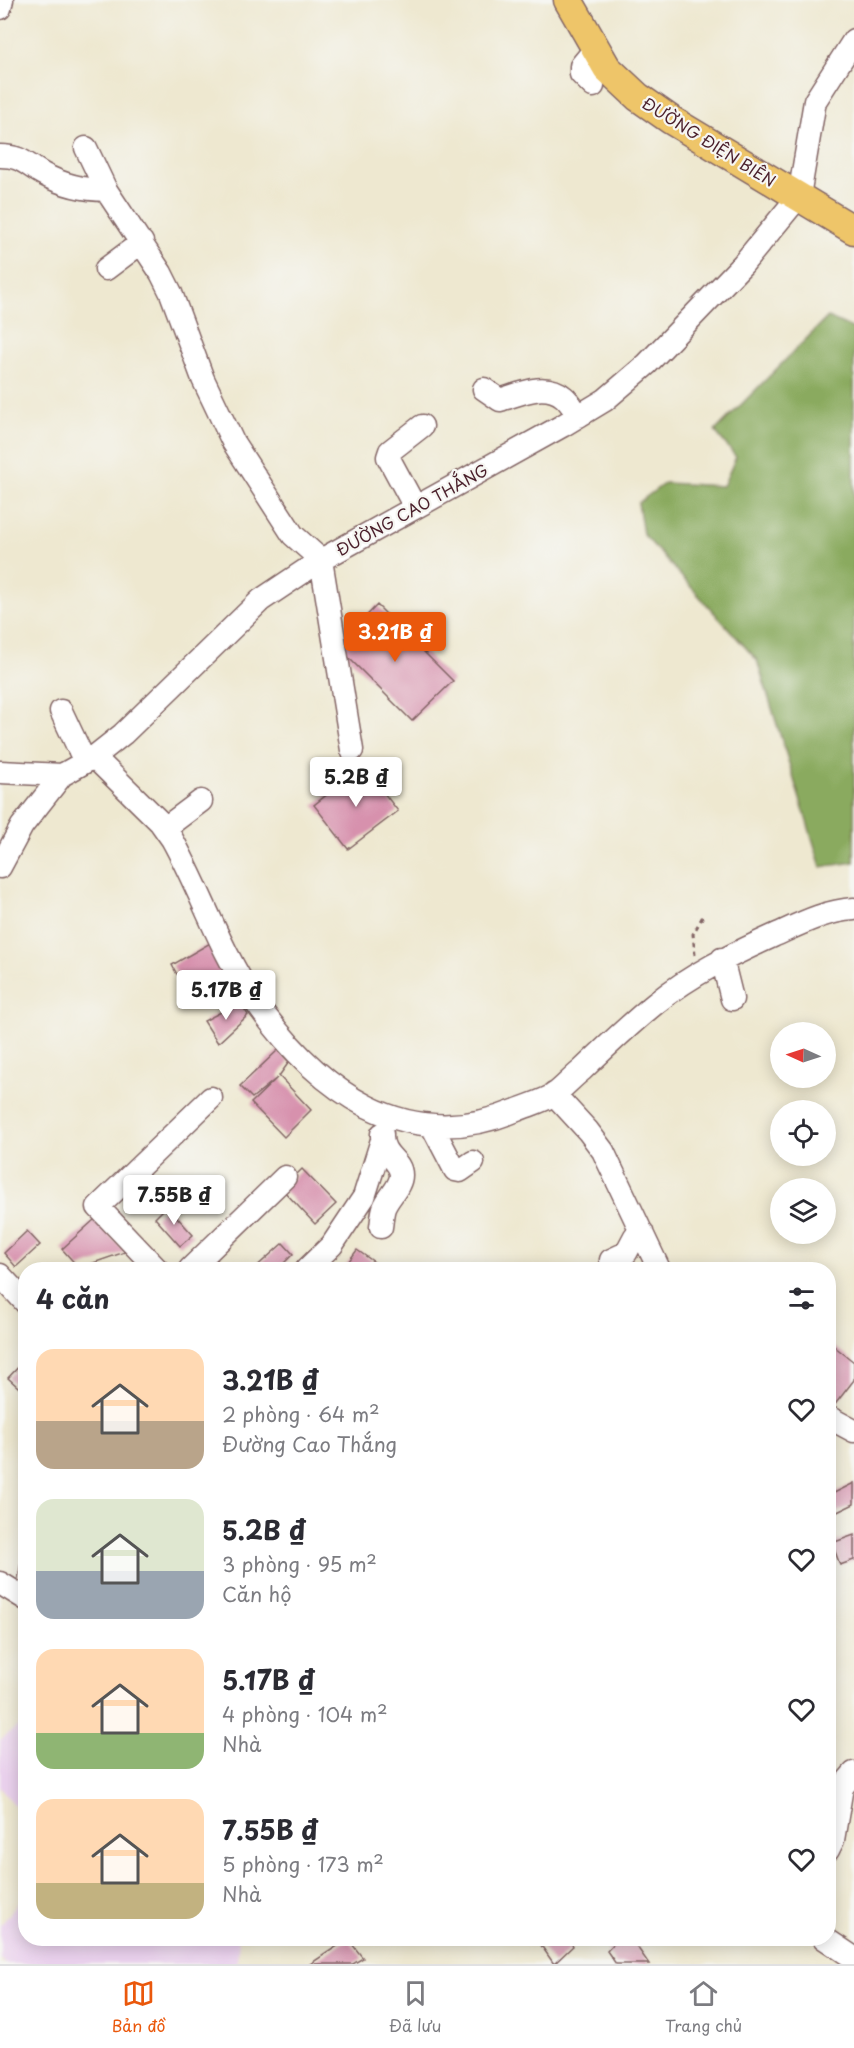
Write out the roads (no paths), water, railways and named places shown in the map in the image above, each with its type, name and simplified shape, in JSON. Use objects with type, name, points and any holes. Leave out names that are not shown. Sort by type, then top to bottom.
[{"type":"main road","name":"ĐƯỜNG ĐIỆN BIÊN","points":[[568,0],[607,69],[638,98],[854,230]]},
{"type":"street","points":[[0,8],[2,0]]},
{"type":"street","points":[[799,196],[815,101],[854,40]]},
{"type":"street","points":[[593,86],[581,74],[581,66],[595,49]]},
{"type":"street","points":[[86,148],[106,190],[154,259],[171,293],[203,379],[233,442],[293,535],[321,560],[352,750]]},
{"type":"street","points":[[0,156],[19,158],[42,174],[71,186],[106,190]]},
{"type":"street","name":"ĐƯỜNG CAO THẮNG","points":[[0,772],[62,775],[90,760],[123,734],[254,607],[321,560],[606,400],[647,364],[743,264],[799,196]]},
{"type":"street","points":[[106,269],[142,242]]},
{"type":"street","points":[[484,389],[500,400],[526,390],[541,389],[553,392],[563,396],[579,416]]},
{"type":"street","points":[[415,507],[388,457],[390,451],[422,426]]},
{"type":"street","points":[[61,711],[90,760],[165,828],[236,970],[253,999],[274,1026],[295,1050],[343,1092],[382,1114],[406,1122],[432,1125],[481,1122],[501,1117],[554,1095],[654,1004],[712,965],[822,914],[854,909]]},
{"type":"street","points":[[0,867],[22,826],[62,775]]},
{"type":"street","points":[[165,828],[201,801]]},
{"type":"street","points":[[0,834],[22,826]]},
{"type":"street","points":[[712,965],[732,999]]},
{"type":"street","points":[[554,1095],[588,1131],[603,1151],[656,1262]]},
{"type":"street","points":[[151,1262],[98,1208],[211,1098]]},
{"type":"street","points":[[381,1227],[383,1209],[400,1182],[401,1173],[399,1166],[385,1152],[382,1140],[382,1114]]},
{"type":"street","points":[[432,1125],[454,1170],[460,1172],[473,1162]]},
{"type":"street","points":[[314,1262],[332,1245],[364,1197],[382,1140]]},
{"type":"street","points":[[197,1262],[285,1177]]},
{"type":"street","points":[[611,1260],[626,1253],[635,1236],[642,1232]]},
{"type":"street","points":[[0,1275],[18,1294]]},
{"type":"street","points":[[836,1421],[854,1431]]},
{"type":"street","points":[[0,1583],[18,1594]]},
{"type":"street","points":[[836,1814],[842,1787],[854,1773]]},
{"type":"street","points":[[835,1946],[854,1959]]}]
